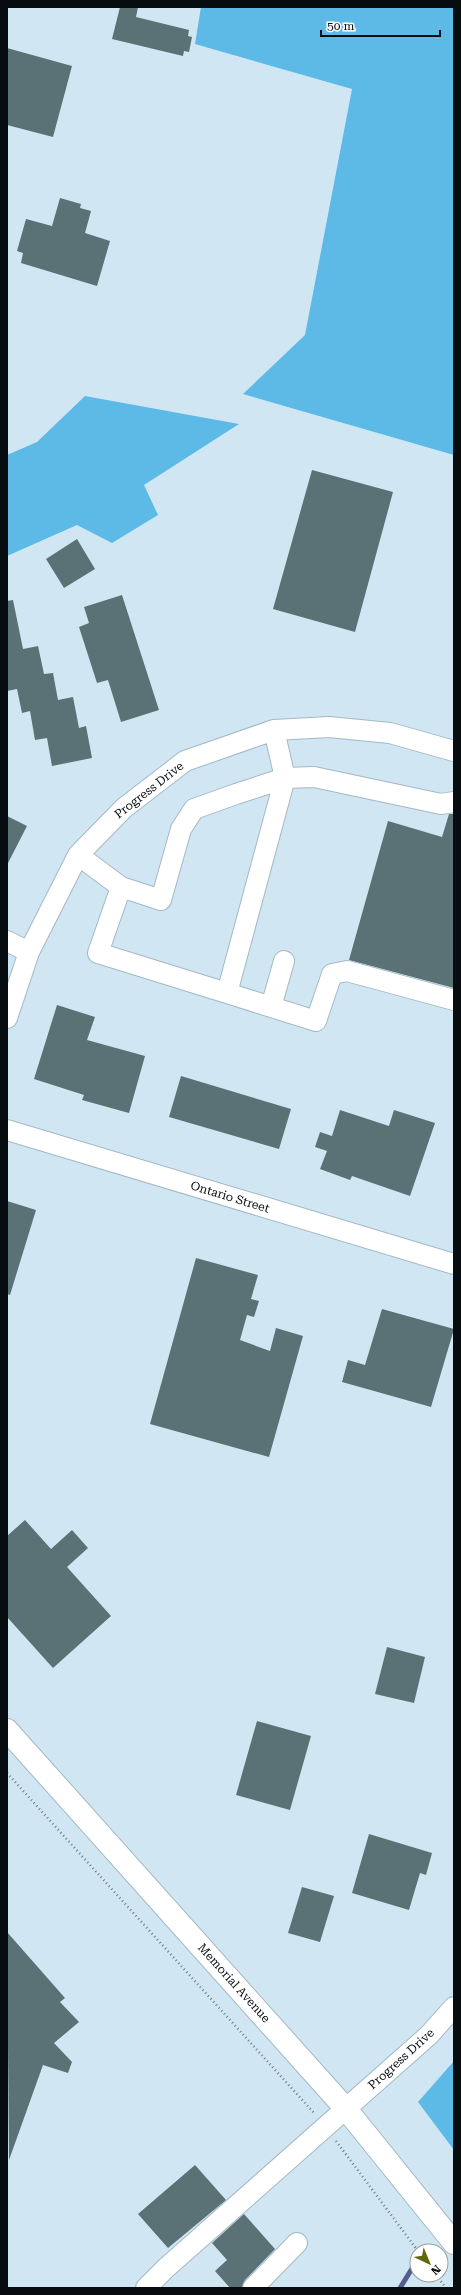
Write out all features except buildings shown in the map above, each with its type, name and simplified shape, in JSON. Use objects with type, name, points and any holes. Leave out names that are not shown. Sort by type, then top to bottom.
[{"type":"main road","name":"Memorial Avenue","points":[[7,1730],[346,2109],[454,2243]]},
{"type":"street","name":"Progress Drive","points":[[7,1018],[13,981],[78,855],[124,808],[185,761],[274,730],[329,727],[390,733],[454,751]]},
{"type":"street","points":[[227,993],[285,778],[274,730]]},
{"type":"street","points":[[78,855],[121,887],[161,900],[180,829],[194,809],[285,778],[314,777],[441,804],[454,802]]},
{"type":"street","points":[[121,887],[98,953],[316,1021],[332,974],[348,971],[454,1000]]},
{"type":"street","points":[[7,941],[29,952]]},
{"type":"street","points":[[271,1007],[284,961]]},
{"type":"street","name":"Ontario Street","points":[[7,1130],[454,1264]]},
{"type":"street","name":"Progress Drive","points":[[146,2288],[166,2268],[429,2035],[454,2008]]},
{"type":"street","points":[[252,2288],[297,2243]]},
{"type":"path","points":[[7,1773],[326,2127],[412,2243]]},
{"type":"shaded area","points":[[201,7],[454,7],[454,455],[243,394],[305,335],[352,89],[195,44]]},
{"type":"shaded area","points":[[85,396],[239,424],[144,485],[158,515],[112,543],[77,525],[7,556],[7,455],[37,442]]},
{"type":"shaded area","points":[[454,2061],[454,2150],[418,2102]]},
{"type":"waterway","points":[[400,2288],[409,2273]]}]
